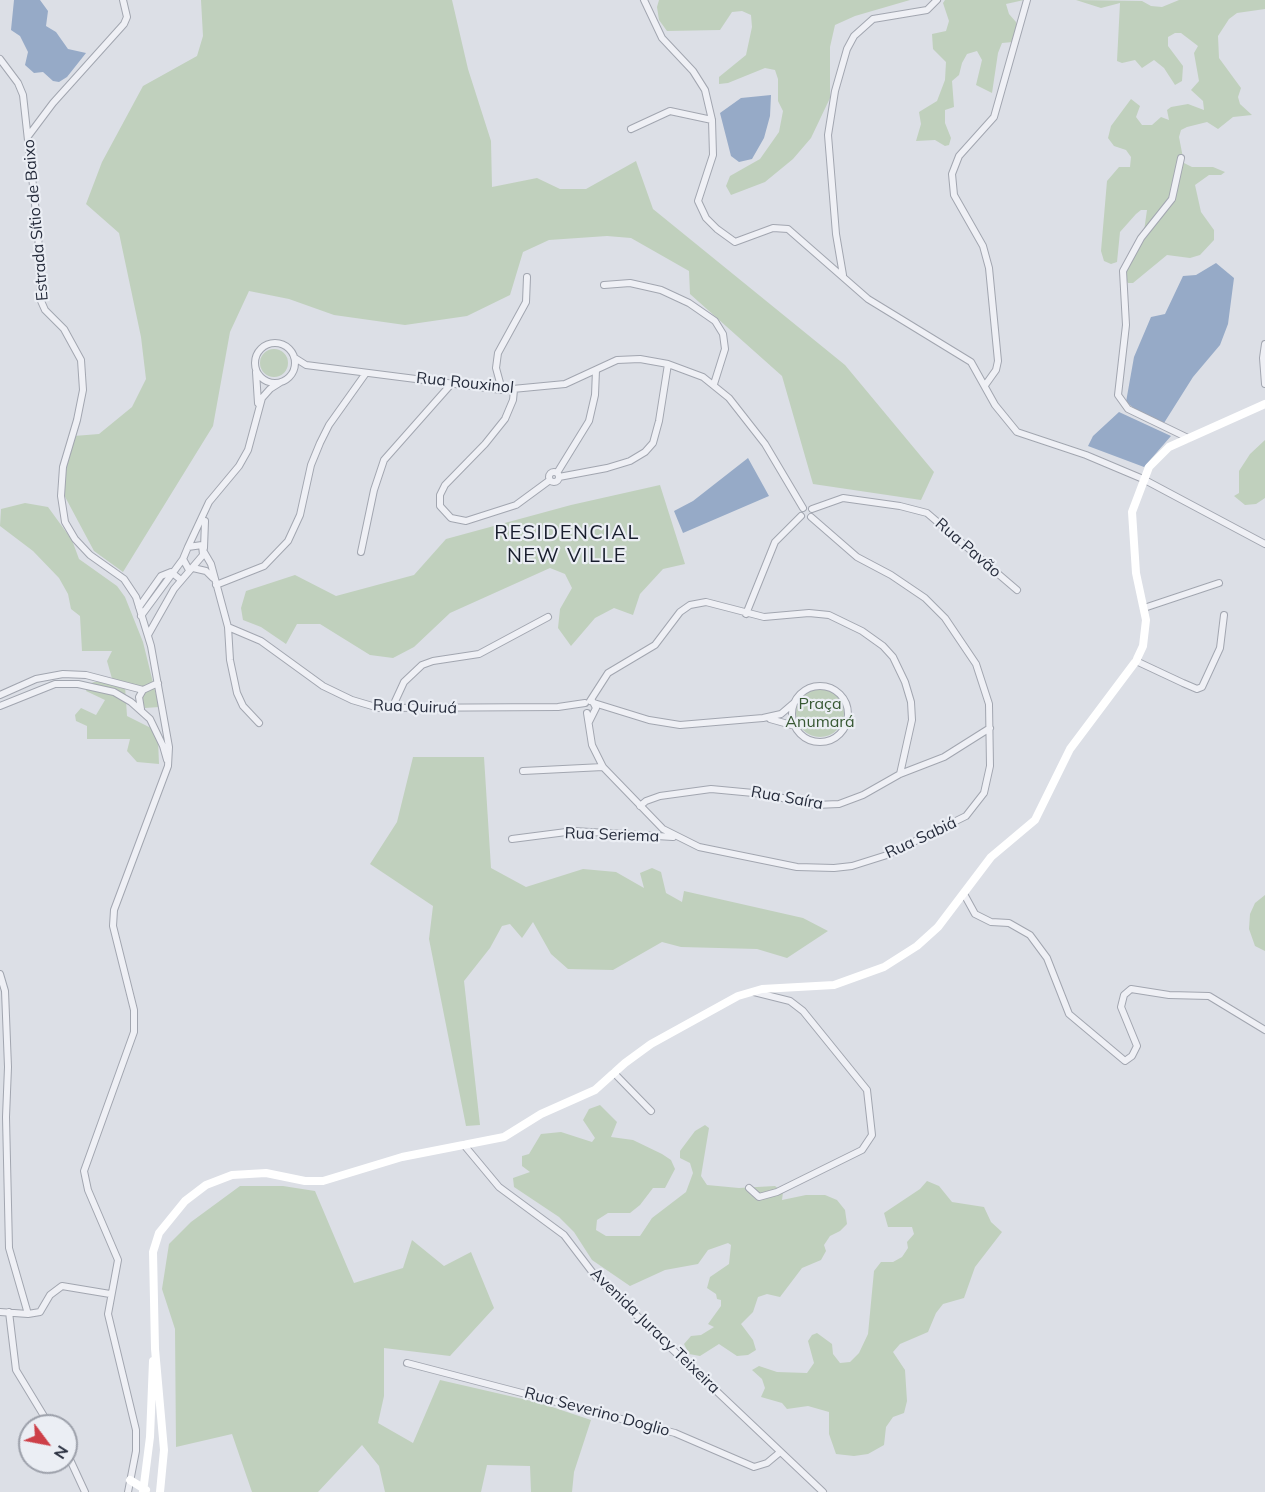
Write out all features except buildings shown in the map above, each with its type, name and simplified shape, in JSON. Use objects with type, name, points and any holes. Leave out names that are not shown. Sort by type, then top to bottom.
[{"type":"main road","points":[[160,1492],[164,1450],[155,1349],[154,1243],[170,1216],[197,1190],[220,1179],[250,1172],[282,1175],[305,1181],[323,1181],[402,1157],[504,1137],[541,1114],[595,1090],[651,1044],[750,992],[834,985],[884,967],[927,938],[991,857],[1035,820],[1076,740],[1136,661],[1146,633],[1144,608],[1136,573],[1132,512],[1143,479],[1158,456],[1169,447],[1265,404]]},
{"type":"main road","points":[[145,1491],[155,1349]]},
{"type":"main road","points":[[130,1480],[145,1491]]},
{"type":"street","points":[[29,135],[53,103],[124,24],[127,17],[123,0]]},
{"type":"street","points":[[644,0],[662,38],[699,78],[705,90],[712,120],[713,154],[698,201],[706,218],[735,242],[773,228],[785,228],[880,308],[972,362],[986,384],[995,405],[1017,432],[1086,455],[1143,479],[1265,544]]},
{"type":"street","points":[[843,275],[836,234],[828,135],[835,91],[847,49],[854,36],[873,20],[927,10],[937,0]]},
{"type":"street","points":[[986,384],[996,370],[998,361],[990,268],[983,246],[954,195],[952,174],[959,156],[994,117],[1027,0]]},
{"type":"street","name":"Estrada Sítio de Baixo","points":[[0,59],[18,83],[29,135],[41,301],[45,310],[64,329],[81,360],[82,377],[77,420],[63,467],[61,496],[65,522],[75,539],[90,555],[124,579],[143,614],[160,691],[169,747],[168,766],[114,910],[113,926],[134,1010],[134,1032],[84,1171],[88,1190],[117,1253],[117,1275],[110,1294],[108,1323],[136,1430],[136,1451],[128,1492]]},
{"type":"street","points":[[631,129],[670,111],[685,112],[712,120]]},
{"type":"street","points":[[1181,158],[1172,199],[1141,238],[1123,271],[1126,325],[1118,395],[1128,409],[1188,438]]},
{"type":"street","points":[[502,390],[496,368],[498,353],[526,302],[527,277]]},
{"type":"street","points":[[603,285],[630,283],[661,290],[688,303],[715,321],[723,334],[725,349],[714,384]]},
{"type":"street","points":[[155,620],[143,614],[171,572],[183,559],[216,492],[243,460],[253,436],[258,410],[265,393],[291,376],[295,358],[283,344],[270,344],[260,350],[255,368],[258,410]]},
{"type":"street","points":[[1265,344],[1263,358],[1265,384]]},
{"type":"street","name":"Rua Rouxinol","points":[[295,358],[306,366]]},
{"type":"street","name":"Rua Rouxinol","points":[[294,369],[306,366],[514,390],[565,384],[623,360],[640,358],[668,364],[697,374],[714,384],[755,430],[803,508]]},
{"type":"street","points":[[554,476],[607,468],[636,458],[645,452],[652,442],[659,421],[668,364]]},
{"type":"street","points":[[255,368],[258,374],[268,382],[281,382]]},
{"type":"street","points":[[514,390],[513,400],[505,419],[441,491],[440,506],[444,514],[463,522],[516,505],[554,476],[589,421],[596,384],[596,370]]},
{"type":"street","points":[[353,372],[353,390]]},
{"type":"street","points":[[216,585],[264,566],[288,541],[300,515],[317,448],[329,425],[366,373]]},
{"type":"street","points":[[585,375],[596,384]]},
{"type":"street","points":[[436,380],[438,396]]},
{"type":"street","points":[[361,552],[374,489],[384,459],[430,409],[438,396],[453,382]]},
{"type":"street","name":"Rua Pavão","points":[[812,509],[843,498],[900,506],[927,513],[1017,590]]},
{"type":"street","points":[[746,614],[775,542],[801,516],[803,508],[812,509],[811,517],[801,516]]},
{"type":"street","points":[[205,512],[204,550],[211,564],[228,627],[230,660],[237,693],[243,706],[258,723]]},
{"type":"street","name":"Rua Sabiá","points":[[811,517],[838,543],[857,557],[912,588],[945,618],[967,649],[982,679],[989,704],[988,781],[974,809],[953,824],[867,862],[813,869],[710,850],[677,838],[640,806],[597,758],[588,726],[590,707],[604,678],[615,668],[655,645],[680,612],[690,605],[706,602],[746,614],[771,618],[809,613],[829,615],[862,631],[883,646],[897,664],[911,702],[911,730],[900,774]]},
{"type":"street","points":[[188,547],[196,545],[204,550]]},
{"type":"street","points":[[148,635],[181,580],[204,550]]},
{"type":"street","points":[[183,559],[191,569],[206,572],[213,578]]},
{"type":"street","points":[[139,607],[161,576],[171,572]]},
{"type":"street","points":[[171,572],[181,580]]},
{"type":"street","points":[[1144,608],[1219,583]]},
{"type":"street","points":[[1136,661],[1183,683],[1202,687],[1220,648],[1224,615]]},
{"type":"street","points":[[392,708],[404,682],[422,665],[478,654],[548,617]]},
{"type":"street","name":"Rua Quiruá","points":[[228,627],[269,646],[338,694],[364,705],[392,708],[566,706],[609,708],[649,720],[681,725],[763,718]]},
{"type":"street","points":[[0,695],[45,676],[63,674],[86,675],[160,691]]},
{"type":"street","points":[[0,705],[45,686],[66,683],[114,692],[141,710],[150,719],[164,746],[168,766]]},
{"type":"street","points":[[141,710],[139,697],[158,683]]},
{"type":"street","points":[[763,718],[781,714],[809,688],[828,687],[843,698],[848,717],[840,734],[823,742],[804,737],[795,726],[792,715],[795,702]]},
{"type":"street","points":[[150,719],[158,721],[165,717]]},
{"type":"street","points":[[763,718],[795,726]]},
{"type":"street","name":"Rua Saíra","points":[[640,806],[660,796],[711,789],[751,792],[804,804],[832,806],[863,795],[900,774],[944,757],[990,728]]},
{"type":"street","points":[[585,768],[597,758]]},
{"type":"street","points":[[523,771],[603,767]]},
{"type":"street","name":"Rua Seriema","points":[[512,839],[574,831],[677,838]]},
{"type":"street","points":[[964,894],[975,914],[991,921],[1010,923],[1030,935],[1047,958],[1068,1012],[1125,1061],[1132,1056],[1137,1046],[1121,1007],[1124,995],[1131,988],[1169,995],[1209,996],[1265,1030]]},
{"type":"street","points":[[0,974],[5,991],[8,1067],[3,1117],[3,1171],[9,1248],[28,1314]]},
{"type":"street","points":[[749,1188],[759,1197],[777,1192],[862,1150],[872,1135],[867,1090],[803,1011],[790,1001],[750,992]]},
{"type":"street","points":[[614,1073],[651,1111]]},
{"type":"street","name":"Avenida Juracy Teixeira","points":[[464,1145],[499,1187],[564,1235],[596,1276],[779,1453],[823,1492]]},
{"type":"street","points":[[0,1311],[28,1314],[40,1312],[50,1295],[62,1286],[110,1294]]},
{"type":"street","points":[[9,1312],[16,1370],[43,1414]]},
{"type":"street","name":"Rua Severino Doglio","points":[[407,1363],[675,1433],[754,1467],[767,1464],[779,1453]]},
{"type":"street","points":[[77,1474],[85,1492]]},
{"type":"green space","points":[[201,0],[452,0],[468,69],[491,141],[492,187],[537,178],[560,189],[586,189],[636,161],[653,209],[845,365],[934,472],[921,500],[813,484],[782,376],[690,294],[689,271],[631,238],[607,236],[549,240],[523,252],[510,295],[467,316],[405,325],[334,315],[289,299],[249,291],[230,332],[213,426],[123,572],[94,551],[63,493],[61,471],[74,436],[99,434],[132,407],[146,379],[141,337],[119,233],[86,204],[102,162],[143,86],[197,56],[203,36]]},
{"type":"green space","points":[[659,0],[910,0],[855,16],[835,25],[830,47],[830,98],[811,138],[793,159],[765,182],[731,195],[726,186],[730,176],[760,159],[779,132],[783,111],[778,101],[778,79],[775,70],[765,68],[728,83],[719,84],[719,77],[746,55],[752,27],[751,15],[742,11],[732,12],[720,30],[667,31],[659,20],[657,7]]},
{"type":"green space","points":[[945,0],[1024,0],[1006,4],[1009,14],[1016,22],[1018,33],[1013,42],[1002,43],[998,53],[992,93],[976,85],[982,60],[977,51],[967,54],[959,75],[952,81],[954,107],[945,110],[945,123],[951,138],[949,145],[945,146],[935,140],[916,141],[921,124],[919,112],[937,101],[945,80],[946,62],[933,49],[932,34],[946,31],[949,21],[943,3]]},
{"type":"green space","points":[[1076,0],[1142,1],[1151,6],[1162,7],[1179,0],[1265,0],[1265,9],[1237,13],[1229,19],[1218,36],[1219,58],[1241,88],[1238,97],[1240,104],[1252,115],[1233,117],[1218,129],[1207,122],[1187,127],[1181,130],[1179,137],[1184,163],[1192,167],[1213,167],[1225,172],[1221,175],[1209,175],[1195,185],[1201,212],[1214,230],[1214,240],[1200,255],[1190,258],[1167,255],[1133,283],[1128,283],[1125,277],[1125,265],[1144,231],[1147,210],[1141,210],[1136,214],[1120,232],[1117,262],[1111,264],[1104,261],[1101,251],[1107,181],[1119,167],[1130,167],[1131,157],[1126,150],[1114,146],[1108,138],[1111,126],[1131,99],[1140,106],[1136,117],[1142,125],[1152,125],[1161,117],[1169,120],[1167,110],[1171,107],[1188,104],[1204,110],[1203,101],[1191,90],[1199,81],[1194,53],[1198,46],[1181,33],[1168,37],[1168,46],[1183,66],[1182,81],[1175,85],[1164,68],[1154,60],[1142,68],[1135,60],[1122,63],[1117,61],[1120,3],[1101,8]]},
{"type":"green space","points":[[274,349],[284,353],[288,363],[284,373],[274,377],[264,373],[260,363],[264,353]]},
{"type":"green space","points":[[1265,440],[1265,498],[1256,504],[1245,505],[1234,496],[1239,493],[1239,471],[1250,454]]},
{"type":"green space","points":[[660,485],[685,564],[663,569],[640,594],[633,615],[614,608],[595,618],[571,646],[558,628],[560,609],[572,588],[565,574],[550,568],[450,613],[414,647],[393,658],[370,655],[320,624],[297,624],[286,644],[261,627],[243,620],[241,608],[246,591],[295,575],[336,596],[414,575],[446,539],[571,505]]},
{"type":"green space","points":[[25,503],[48,507],[72,540],[79,559],[117,586],[125,597],[143,642],[159,707],[145,708],[136,685],[125,686],[127,716],[151,728],[158,739],[159,764],[137,762],[127,751],[130,739],[87,739],[87,726],[76,721],[75,715],[81,708],[96,715],[105,700],[86,691],[89,684],[94,682],[113,682],[107,661],[112,651],[82,651],[80,616],[71,609],[68,594],[59,578],[33,551],[0,526],[1,509]]},
{"type":"green space","name":"Praça Anumará","points":[[820,689],[837,696],[844,713],[837,730],[820,737],[803,730],[796,713],[803,696]]},
{"type":"green space","points":[[413,757],[484,757],[491,868],[526,887],[583,869],[616,872],[644,888],[640,873],[652,868],[661,872],[666,893],[682,902],[684,891],[803,918],[828,931],[787,958],[757,949],[681,947],[662,942],[613,970],[568,969],[551,954],[533,922],[522,938],[510,924],[502,926],[490,948],[464,981],[480,1125],[466,1126],[429,939],[433,906],[370,864],[397,822]]},
{"type":"green space","points":[[1265,895],[1265,951],[1255,946],[1249,929],[1250,914],[1255,903]]},
{"type":"green space","points":[[600,1105],[617,1122],[611,1137],[633,1140],[662,1154],[671,1160],[675,1169],[665,1188],[653,1188],[640,1205],[630,1213],[608,1213],[597,1220],[596,1230],[606,1236],[640,1236],[652,1218],[686,1192],[693,1173],[690,1163],[680,1158],[680,1151],[695,1131],[705,1125],[709,1128],[701,1176],[707,1185],[739,1188],[775,1186],[783,1192],[782,1200],[806,1195],[825,1195],[837,1200],[845,1210],[847,1224],[830,1236],[824,1245],[826,1251],[821,1260],[802,1268],[780,1297],[767,1294],[758,1297],[753,1312],[741,1324],[753,1340],[756,1350],[748,1355],[737,1356],[719,1344],[700,1356],[689,1354],[684,1344],[691,1336],[701,1335],[714,1327],[708,1324],[721,1306],[721,1300],[717,1299],[716,1294],[707,1288],[710,1277],[729,1264],[731,1245],[728,1243],[708,1250],[698,1264],[665,1270],[630,1286],[592,1260],[574,1232],[559,1217],[514,1187],[513,1178],[530,1172],[522,1166],[522,1156],[529,1154],[541,1134],[561,1132],[592,1142],[595,1138],[583,1120],[589,1109]]},
{"type":"green space","points":[[927,1181],[939,1186],[952,1202],[984,1207],[991,1222],[1002,1232],[975,1267],[964,1298],[943,1304],[936,1313],[928,1332],[900,1344],[893,1352],[905,1370],[907,1401],[904,1413],[893,1417],[886,1427],[884,1445],[868,1454],[854,1456],[836,1454],[829,1434],[829,1412],[808,1406],[787,1409],[782,1403],[761,1397],[765,1388],[762,1379],[752,1370],[759,1366],[777,1372],[807,1373],[814,1363],[808,1341],[812,1335],[817,1333],[832,1344],[833,1354],[840,1363],[850,1362],[859,1353],[868,1334],[874,1271],[881,1262],[893,1262],[902,1257],[908,1248],[907,1242],[914,1234],[912,1227],[888,1227],[884,1213],[920,1189]]},
{"type":"green space","points":[[240,1186],[283,1186],[315,1191],[354,1283],[403,1268],[412,1240],[444,1266],[471,1252],[494,1308],[450,1356],[384,1348],[384,1396],[378,1423],[413,1443],[440,1380],[540,1403],[591,1420],[574,1472],[572,1492],[531,1492],[530,1466],[487,1465],[481,1492],[385,1492],[379,1466],[362,1445],[318,1492],[252,1492],[232,1434],[176,1447],[175,1329],[162,1289],[169,1244],[191,1222]]},
{"type":"water","points":[[14,0],[40,0],[48,11],[46,26],[56,32],[68,49],[86,53],[67,77],[59,82],[53,81],[43,72],[34,73],[25,65],[28,52],[20,36],[11,30]]},
{"type":"water","points":[[771,95],[770,116],[764,138],[752,159],[739,162],[731,156],[720,113],[741,98]]},
{"type":"water","points":[[1216,263],[1234,278],[1228,324],[1220,345],[1193,377],[1164,423],[1144,416],[1126,402],[1134,357],[1151,317],[1165,314],[1183,276],[1196,275]]},
{"type":"water","points":[[1119,412],[1171,436],[1144,467],[1088,446],[1093,436]]},
{"type":"water","points":[[748,458],[769,496],[683,533],[674,511],[693,501]]},
{"type":"district","name":"RESIDENCIAL NEW VILLE","points":[[567,544]]}]
